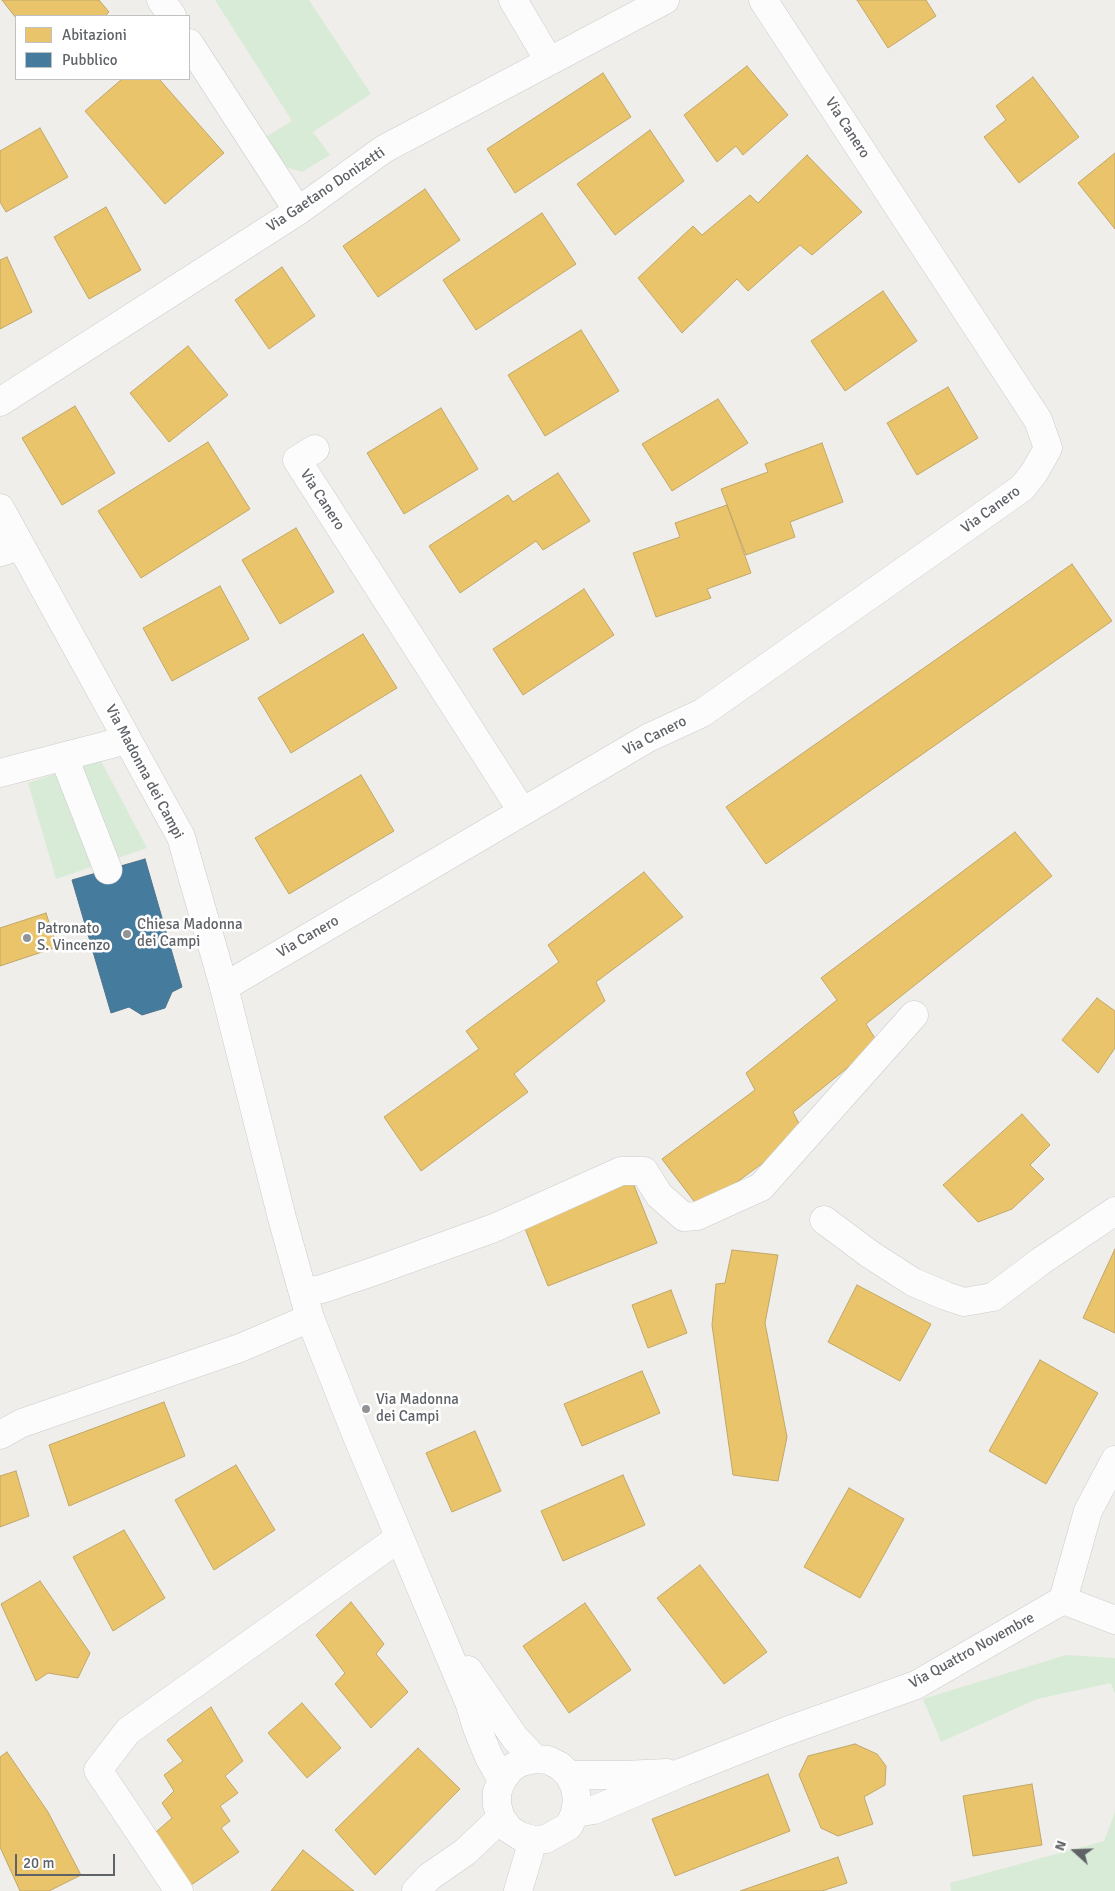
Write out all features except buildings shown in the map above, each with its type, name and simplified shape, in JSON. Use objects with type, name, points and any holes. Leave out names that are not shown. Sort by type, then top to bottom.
[{"type":"street","points":[[161,0],[171,15]]},
{"type":"street","points":[[513,0],[549,61]]},
{"type":"street","name":"Via Gaetano Donizetti","points":[[0,402],[298,211],[384,149],[664,0]]},
{"type":"street","name":"Via Canero","points":[[224,986],[648,738],[702,713],[1022,488],[1034,473],[1048,448],[1038,420],[763,0]]},
{"type":"street","points":[[190,45],[298,211]]},
{"type":"street","name":"Via Canero","points":[[315,449],[296,460],[522,811]]},
{"type":"street","name":"Via Madonna dei Campi","points":[[0,508],[10,549],[127,740],[180,837],[224,986],[282,1218],[310,1318],[399,1538],[469,1702],[476,1728],[502,1780]]},
{"type":"street","points":[[0,773],[127,740]]},
{"type":"street","points":[[64,757],[108,870]]},
{"type":"street","points":[[304,1292],[375,1271],[494,1228],[621,1171],[644,1171],[660,1195],[684,1217],[697,1216],[761,1188],[914,1015]]},
{"type":"street","points":[[824,1220],[871,1255],[913,1282],[964,1302],[993,1297],[1041,1261],[1115,1211]]},
{"type":"street","points":[[0,1435],[22,1423],[240,1348],[310,1318]]},
{"type":"street","points":[[1115,1460],[1088,1511],[1063,1600],[1115,1620]]},
{"type":"street","points":[[179,1891],[98,1770],[128,1731],[399,1538]]},
{"type":"street","name":"Via Quattro Novembre","points":[[574,1813],[594,1810],[621,1800],[683,1772],[705,1765],[784,1732],[916,1685],[1063,1600]]},
{"type":"street","name":"Via Madonna dei Campi","points":[[435,1621],[497,1715],[514,1738],[535,1759]]},
{"type":"street","points":[[535,1759],[548,1760],[560,1766],[569,1775],[575,1787],[577,1800],[569,1826],[558,1834],[546,1839],[533,1840],[520,1836],[509,1829],[501,1818],[497,1805],[497,1792],[502,1780],[510,1769],[521,1762],[535,1759]]},
{"type":"street","name":"Via Quattro Novembre","points":[[569,1775],[683,1772]]},
{"type":"street","points":[[416,1891],[429,1877],[465,1852],[501,1818]]},
{"type":"street","points":[[518,1891],[533,1840]]},
{"type":"green space","points":[[215,0],[309,0],[371,94],[313,132],[330,155],[302,172],[283,166],[264,138],[292,121]]},
{"type":"green space","points":[[100,759],[147,848],[56,879],[28,783]]},
{"type":"green space","points":[[1066,1655],[1115,1658],[1115,1694],[1111,1683],[1037,1699],[941,1742],[923,1699]]},
{"type":"green space","points":[[1115,1812],[1115,1891],[951,1891],[950,1883],[1104,1841]]},
{"type":"place","name":"Chiesa Madonna dei Campi","points":[[127,934]]},
{"type":"place","name":"Patronato S. Vincenzo","points":[[27,938]]},
{"type":"place","name":"Via Madonna dei Campi","points":[[366,1409]]}]
